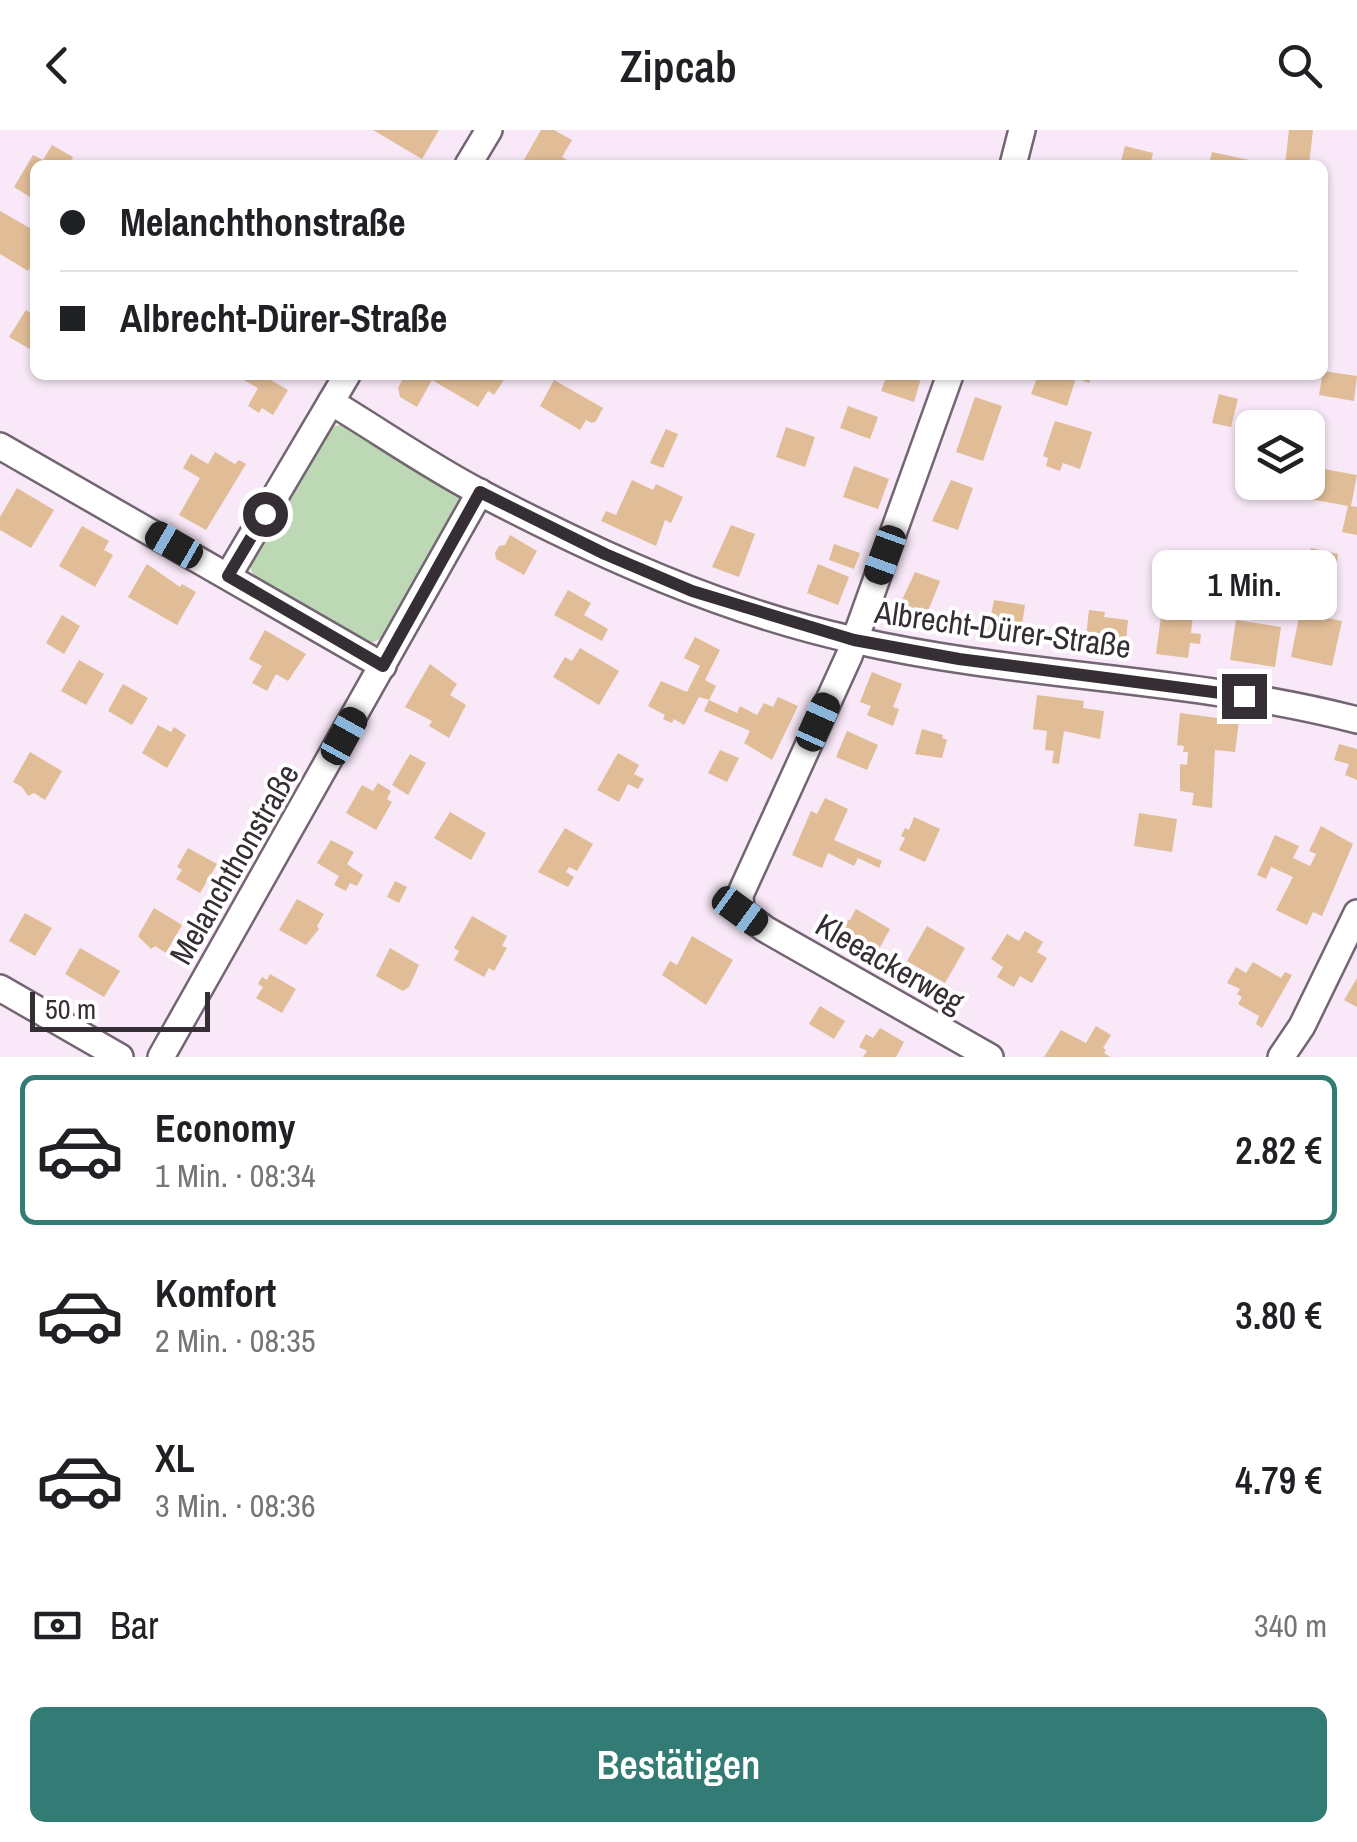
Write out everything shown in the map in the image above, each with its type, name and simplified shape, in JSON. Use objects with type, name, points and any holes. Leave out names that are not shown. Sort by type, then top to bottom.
[{"type":"street","points":[[471,160],[489,130]]},
{"type":"street","points":[[1014,160],[1022,130]]},
{"type":"street","points":[[228,576],[343,380]]},
{"type":"street","name":"Kleeackerweg","points":[[948,380],[854,640],[740,896],[740,911],[990,1057]]},
{"type":"street","name":"Albrecht-Dürer-Straße","points":[[331,402],[480,492],[605,554],[692,591],[854,640],[959,659],[1208,689],[1357,720]]},
{"type":"street","points":[[0,446],[383,666]]},
{"type":"street","name":"Melanchthonstraße","points":[[161,1057],[480,492]]},
{"type":"street","points":[[1282,1057],[1302,1026],[1357,912]]},
{"type":"street","points":[[0,988],[120,1057]]},
{"type":"green space","points":[[348,426],[460,493],[461,503],[389,635],[371,643],[257,581],[251,570],[250,556],[330,428]]},
{"type":"building","points":[[373,130],[439,130],[422,159]]},
{"type":"building","points":[[541,130],[554,130],[572,140],[562,157],[567,160],[524,160]]},
{"type":"building","points":[[1289,130],[1313,130],[1310,160],[1286,160]]},
{"type":"building","points":[[52,145],[73,157],[72,160],[43,160]]},
{"type":"building","points":[[1125,146],[1153,153],[1151,160],[1121,160]]},
{"type":"building","points":[[1212,152],[1249,160],[1210,160]]},
{"type":"building","points":[[30,160],[30,197],[14,187]]},
{"type":"building","points":[[0,211],[30,228],[30,267],[28,271],[0,254]]},
{"type":"building","points":[[26,310],[30,313],[30,349],[9,337]]},
{"type":"building","points":[[1328,372],[1357,376],[1354,401],[1319,395],[1322,380],[1328,380]]},
{"type":"building","points":[[244,380],[271,380],[288,390],[273,415],[248,406],[258,388]]},
{"type":"building","points":[[402,380],[432,380],[417,407],[400,397],[398,388]]},
{"type":"building","points":[[432,380],[504,380],[494,395],[488,391],[478,407]]},
{"type":"building","points":[[554,380],[603,408],[596,421],[586,420],[580,430],[540,406]]},
{"type":"building","points":[[885,380],[921,380],[914,402],[881,391]]},
{"type":"building","points":[[1036,380],[1075,380],[1067,406],[1031,394]]},
{"type":"building","points":[[1219,394],[1238,399],[1231,427],[1212,423]]},
{"type":"building","points":[[975,397],[1002,406],[983,461],[956,452]]},
{"type":"building","points":[[848,406],[878,417],[870,439],[840,428]]},
{"type":"building","points":[[1055,421],[1092,432],[1080,469],[1063,463],[1060,471],[1046,466],[1048,458],[1043,456]]},
{"type":"building","points":[[786,427],[815,437],[805,467],[776,457]]},
{"type":"building","points":[[666,429],[678,434],[663,468],[650,463]]},
{"type":"building","points":[[215,452],[235,464],[239,460],[246,464],[206,530],[179,515],[200,478],[183,468],[191,454],[208,464]]},
{"type":"building","points":[[854,466],[889,479],[878,509],[843,497]]},
{"type":"building","points":[[1325,469],[1357,475],[1351,506],[1357,507],[1357,535],[1342,532],[1348,506],[1315,500],[1325,500]]},
{"type":"building","points":[[632,480],[653,490],[656,484],[683,497],[671,523],[665,520],[656,546],[601,521],[606,511],[616,515]]},
{"type":"building","points":[[951,480],[973,488],[958,530],[932,521]]},
{"type":"building","points":[[17,488],[54,510],[31,548],[0,530],[0,517]]},
{"type":"building","points":[[731,525],[755,534],[739,577],[712,567]]},
{"type":"building","points":[[82,526],[109,541],[104,550],[113,555],[95,587],[59,566]]},
{"type":"building","points":[[510,535],[537,551],[524,575],[496,559],[499,546],[505,545]]},
{"type":"building","points":[[834,544],[860,553],[854,569],[829,560]]},
{"type":"building","points":[[1311,548],[1338,554],[1332,596],[1302,590]]},
{"type":"building","points":[[147,564],[180,587],[182,584],[196,592],[177,625],[128,597]]},
{"type":"building","points":[[818,564],[849,577],[838,605],[807,593]]},
{"type":"building","points":[[915,572],[940,581],[923,624],[896,613]]},
{"type":"building","points":[[568,590],[591,603],[584,615],[608,629],[602,641],[554,615]]},
{"type":"building","points":[[994,600],[1025,605],[1020,637],[988,631]]},
{"type":"building","points":[[1163,601],[1194,605],[1191,633],[1201,634],[1200,644],[1190,643],[1188,658],[1156,654]]},
{"type":"building","points":[[1089,610],[1105,612],[1104,617],[1128,620],[1125,650],[1085,646]]},
{"type":"building","points":[[1300,612],[1342,621],[1332,666],[1291,657]]},
{"type":"building","points":[[62,615],[80,626],[64,654],[46,643]]},
{"type":"building","points":[[1236,620],[1281,627],[1275,667],[1230,660]]},
{"type":"building","points":[[265,630],[306,654],[288,681],[276,674],[267,691],[252,683],[262,666],[249,659]]},
{"type":"building","points":[[695,637],[720,650],[705,680],[716,686],[709,700],[699,697],[684,725],[674,719],[672,723],[648,706],[661,681],[687,692],[700,666],[684,658]]},
{"type":"building","points":[[580,648],[619,671],[599,705],[553,677],[565,657],[572,661]]},
{"type":"building","points":[[79,660],[104,674],[86,705],[61,691]]},
{"type":"building","points":[[430,664],[457,684],[450,695],[466,705],[449,738],[429,726],[432,721],[405,707]]},
{"type":"building","points":[[872,672],[902,684],[893,707],[899,709],[893,726],[867,715],[871,706],[860,702]]},
{"type":"building","points":[[123,684],[148,698],[132,725],[108,711]]},
{"type":"building","points":[[1037,695],[1084,701],[1083,708],[1104,711],[1100,739],[1064,731],[1059,764],[1052,763],[1054,751],[1045,750],[1047,731],[1033,729]]},
{"type":"building","points":[[778,697],[798,706],[772,760],[744,743],[750,731],[704,711],[709,700],[737,713],[740,706],[757,715],[764,703],[773,707]]},
{"type":"building","points":[[1180,713],[1239,721],[1235,752],[1215,750],[1212,808],[1192,805],[1194,793],[1180,791],[1180,764],[1187,765],[1188,752],[1177,745]]},
{"type":"building","points":[[158,725],[171,732],[174,727],[186,735],[167,768],[142,753]]},
{"type":"building","points":[[922,729],[947,740],[942,758],[915,754]]},
{"type":"building","points":[[847,731],[878,745],[867,770],[836,757]]},
{"type":"building","points":[[1339,744],[1357,749],[1357,780],[1345,775],[1349,764],[1334,760]]},
{"type":"building","points":[[720,750],[739,758],[727,782],[708,773]]},
{"type":"building","points":[[30,752],[62,771],[45,800],[34,793],[28,796],[13,782]]},
{"type":"building","points":[[618,753],[639,765],[634,774],[644,779],[638,789],[628,784],[619,802],[597,790]]},
{"type":"building","points":[[410,754],[426,763],[408,795],[392,785]]},
{"type":"building","points":[[378,783],[391,791],[387,799],[392,802],[376,830],[346,813],[362,785],[373,791]]},
{"type":"building","points":[[825,798],[848,809],[834,840],[882,861],[879,868],[858,858],[854,866],[828,853],[822,868],[792,855],[811,811],[817,814]]},
{"type":"building","points":[[450,812],[486,833],[471,860],[434,838]]},
{"type":"building","points":[[1139,813],[1177,819],[1172,852],[1134,846]]},
{"type":"building","points":[[914,817],[940,829],[925,862],[899,850],[905,838],[901,836],[905,828],[909,830]]},
{"type":"building","points":[[1321,826],[1353,844],[1322,916],[1313,912],[1307,925],[1276,910],[1293,877],[1271,867],[1266,879],[1257,875],[1275,835],[1299,846],[1293,858],[1310,866],[1316,854],[1309,851]]},
{"type":"building","points":[[565,828],[593,844],[577,871],[569,867],[566,872],[574,877],[568,887],[538,872]]},
{"type":"building","points":[[331,840],[354,852],[347,864],[363,875],[357,886],[350,883],[346,891],[334,885],[339,876],[317,863]]},
{"type":"building","points":[[188,848],[217,864],[200,893],[176,879],[182,870],[177,867]]},
{"type":"building","points":[[395,881],[407,887],[399,903],[387,897]]},
{"type":"building","points":[[297,899],[324,914],[319,929],[306,945],[279,930]]},
{"type":"building","points":[[154,908],[182,925],[166,953],[155,946],[151,949],[138,936]]},
{"type":"building","points":[[856,909],[890,929],[874,958],[839,938],[845,921],[850,920]]},
{"type":"building","points":[[25,913],[52,928],[35,956],[9,941]]},
{"type":"building","points":[[472,916],[507,936],[502,946],[507,948],[494,971],[489,968],[484,977],[454,960],[459,951],[454,948]]},
{"type":"building","points":[[927,926],[965,948],[945,983],[907,961]]},
{"type":"building","points":[[1025,931],[1043,942],[1037,952],[1047,958],[1032,983],[1020,976],[1014,987],[997,977],[1003,967],[991,959],[1007,934],[1019,941]]},
{"type":"building","points":[[692,936],[733,960],[706,1005],[662,975],[670,961],[677,965]]},
{"type":"building","points":[[80,948],[120,971],[104,997],[65,974]]},
{"type":"building","points":[[390,948],[419,965],[409,987],[403,991],[376,976]]},
{"type":"building","points":[[1253,962],[1281,978],[1285,972],[1292,975],[1262,1028],[1256,1024],[1259,1016],[1238,1004],[1242,997],[1237,994],[1240,989],[1227,983],[1236,967],[1246,973]]},
{"type":"building","points":[[270,974],[296,989],[282,1013],[256,998],[263,987],[258,984],[262,977],[267,980]]},
{"type":"building","points":[[1357,978],[1357,1007],[1344,1000]]},
{"type":"building","points":[[820,1006],[845,1021],[834,1039],[809,1024]]},
{"type":"building","points":[[1096,1026],[1111,1035],[1103,1048],[1110,1057],[1044,1057],[1061,1030],[1086,1043]]},
{"type":"building","points":[[880,1028],[904,1042],[896,1057],[863,1057],[867,1051],[859,1047],[866,1034],[873,1038]]},
{"type":"route","points":[[265,514],[228,576],[383,666],[480,492],[605,554],[692,591],[854,640],[959,659],[1244,696]]}]
